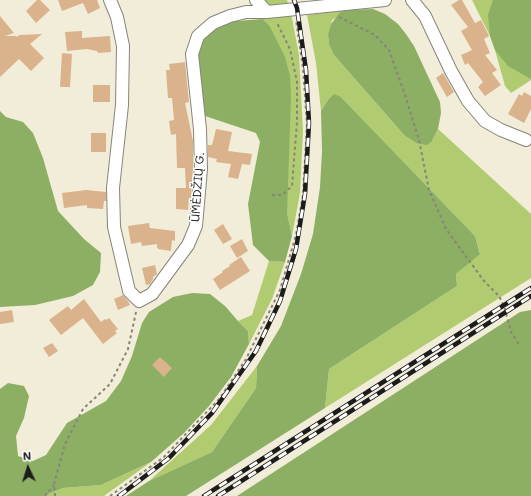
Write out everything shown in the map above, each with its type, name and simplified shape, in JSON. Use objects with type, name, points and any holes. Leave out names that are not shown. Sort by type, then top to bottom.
[{"type":"street","points":[[110,0],[117,17],[123,46],[122,105],[113,188],[114,227],[128,291],[139,301]]},
{"type":"street","points":[[256,0],[267,12]]},
{"type":"street","name":"ŪMĖDŽIŲ G.","points":[[139,301],[152,294],[188,245],[196,226],[201,169],[192,54],[198,36],[213,23],[230,16],[246,12],[267,12],[385,0]]},
{"type":"street","points":[[412,0],[425,16],[450,71],[468,101],[485,121],[501,130],[526,140]]},
{"type":"path","points":[[324,5],[331,13],[350,24],[375,35],[389,50],[419,140],[429,190],[446,228],[484,281],[499,296],[504,306],[511,332],[520,346]]},
{"type":"path","points":[[110,496],[164,458],[220,398],[246,359],[280,290],[296,234],[303,195],[307,124],[304,68],[293,9]]},
{"type":"path","points":[[267,12],[280,27],[290,49],[297,82],[297,122],[292,186],[282,196],[272,195]]},
{"type":"path","points":[[55,496],[54,484],[65,444],[83,409],[110,384],[128,349],[139,301]]},
{"type":"path","points":[[45,496],[54,484]]},
{"type":"green space","points":[[262,0],[287,0],[289,6],[272,6]]},
{"type":"green space","points":[[472,0],[531,0],[531,80],[511,93],[505,86],[490,36]]},
{"type":"green space","points":[[493,0],[531,0],[531,79],[508,66],[495,50],[490,36],[488,15]]},
{"type":"green space","points":[[373,9],[385,14],[398,24],[406,34],[414,46],[440,102],[441,113],[438,129],[432,141],[427,145],[416,143],[405,136],[334,55],[329,45],[328,34],[331,24],[340,12],[347,10]]},
{"type":"green space","points":[[347,10],[332,20],[328,34],[329,45],[334,55],[405,136],[416,143],[432,141],[438,129],[531,214],[531,278],[325,408],[329,369],[457,286],[456,274],[480,253],[475,236],[341,97],[328,100],[321,111],[316,63],[307,15]]},
{"type":"green space","points":[[291,13],[299,55],[303,131],[300,193],[292,236],[287,213],[269,25],[263,19],[263,15]]},
{"type":"green space","points":[[263,19],[269,25],[285,57],[290,76],[291,97],[287,213],[292,236],[285,262],[269,261],[253,245],[248,204],[260,142],[256,133],[205,116],[197,61],[198,45],[205,34],[219,25],[236,21]]},
{"type":"green space","points":[[334,94],[341,97],[475,236],[480,254],[456,274],[457,286],[329,369],[325,408],[186,496],[126,496],[149,481],[212,452],[256,388],[257,366],[281,326],[301,274],[313,234],[320,187],[322,151],[321,111]]},
{"type":"green space","points":[[0,111],[6,117],[23,122],[33,133],[43,158],[58,211],[84,239],[101,253],[100,272],[93,285],[73,296],[35,305],[0,307]]},
{"type":"green space","points":[[269,261],[285,262],[272,299],[249,344],[248,331],[238,321],[252,315]]},
{"type":"green space","points":[[192,293],[210,294],[225,306],[248,331],[249,344],[231,377],[209,406],[184,433],[151,462],[101,485],[63,488],[44,496],[0,496],[0,389],[8,383],[24,386],[29,396],[24,418],[16,436],[18,456],[33,461],[46,455],[67,423],[106,401],[121,381],[132,356],[142,323],[149,312],[173,297]]},
{"type":"green space","points":[[531,310],[531,496],[237,496],[520,312]]},
{"type":"green space","points":[[257,366],[256,388],[212,452],[149,481],[211,425]]},
{"type":"green space","points":[[151,462],[104,496],[44,496],[63,488],[101,485]]},
{"type":"building","points":[[37,0],[40,0],[50,10],[36,23],[26,11]]},
{"type":"building","points":[[58,0],[97,0],[100,8],[88,14],[83,3],[62,11]]},
{"type":"building","points":[[459,0],[462,0],[475,23],[481,20],[489,36],[484,39],[490,53],[485,55],[497,70],[492,73],[501,85],[485,96],[478,87],[483,82],[468,63],[465,65],[461,55],[472,50],[461,31],[468,27],[451,5]]},
{"type":"building","points":[[0,16],[14,33],[5,36],[17,37],[19,35],[42,34],[30,44],[44,58],[31,71],[19,59],[0,77]]},
{"type":"building","points":[[82,31],[82,38],[110,36],[111,52],[98,53],[97,51],[87,49],[67,51],[65,32]]},
{"type":"building","points":[[62,53],[72,54],[70,87],[60,87]]},
{"type":"building","points":[[185,62],[189,102],[185,103],[193,141],[191,198],[189,198],[188,210],[176,209],[176,188],[186,188],[185,168],[177,168],[176,134],[171,135],[169,121],[174,120],[172,98],[168,98],[166,70],[170,70],[169,64]]},
{"type":"building","points":[[443,73],[454,92],[447,97],[436,78]]},
{"type":"building","points":[[93,85],[110,85],[110,102],[93,102]]},
{"type":"building","points":[[524,92],[531,96],[531,109],[524,123],[508,114],[519,94],[522,96]]},
{"type":"building","points":[[216,129],[232,132],[228,151],[252,154],[250,165],[242,164],[238,179],[228,177],[231,164],[216,162],[217,159],[208,157],[208,145],[212,145]]},
{"type":"building","points":[[91,133],[106,133],[106,152],[91,152]]},
{"type":"building","points":[[86,190],[106,192],[106,201],[104,201],[103,209],[87,208],[87,205],[64,208],[62,193]]},
{"type":"building","points":[[149,223],[150,228],[175,231],[175,241],[172,240],[171,251],[158,249],[157,244],[142,246],[141,242],[131,244],[128,226]]},
{"type":"building","points":[[223,224],[232,239],[223,244],[214,230]]},
{"type":"building","points":[[242,239],[248,251],[237,258],[230,246]]},
{"type":"building","points":[[241,257],[250,271],[220,290],[213,279]]},
{"type":"building","points":[[155,265],[157,274],[153,277],[150,284],[146,285],[142,268]]},
{"type":"building","points":[[123,295],[130,305],[118,310],[114,299]]},
{"type":"building","points":[[84,299],[101,322],[109,318],[118,329],[115,331],[117,333],[103,344],[83,318],[61,335],[49,320],[68,306],[71,310]]},
{"type":"building","points":[[12,310],[14,322],[0,324],[0,312]]},
{"type":"building","points":[[52,343],[58,351],[49,357],[43,348]]},
{"type":"building","points":[[160,357],[172,368],[164,377],[152,365]]},
{"type":"railway","points":[[119,496],[169,458],[212,413],[256,351],[280,301],[296,249],[305,194],[309,123],[306,70],[297,8],[294,0]]},
{"type":"railway","points":[[204,496],[531,288]]},
{"type":"railway","points":[[218,496],[531,296]]}]
